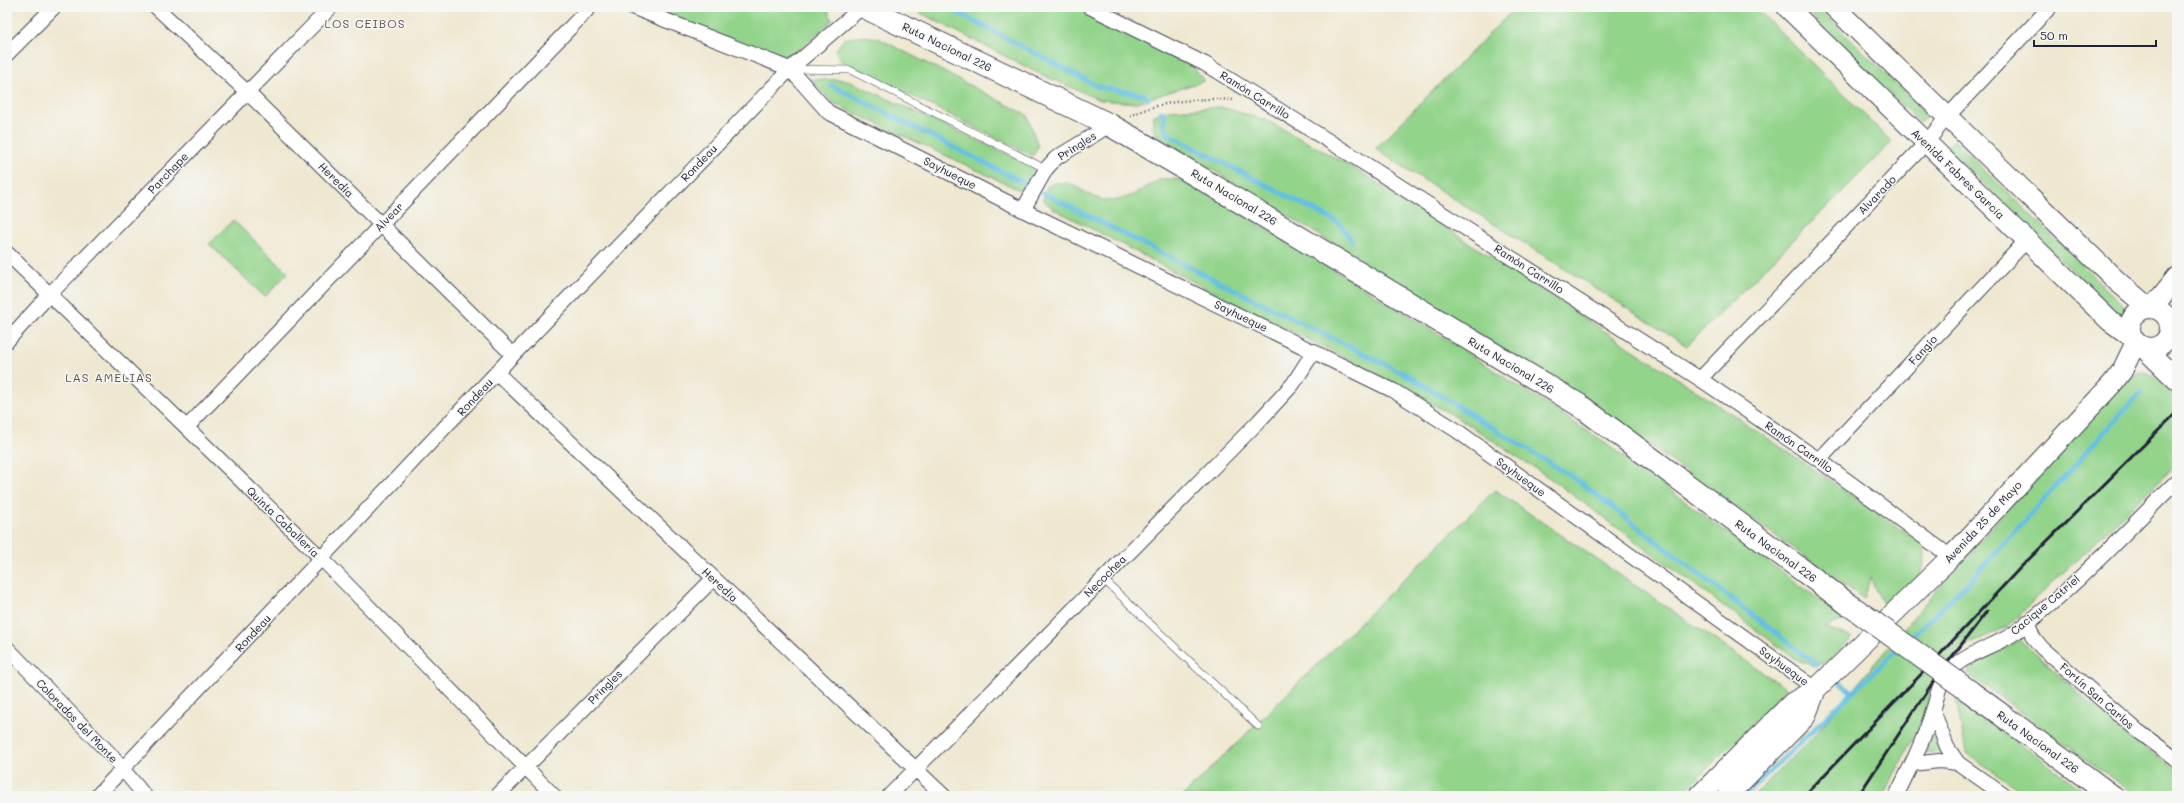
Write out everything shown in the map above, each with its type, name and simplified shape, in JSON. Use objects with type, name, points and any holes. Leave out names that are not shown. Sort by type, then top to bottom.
[{"type":"highway","name":"Ruta Nacional 226","points":[[863,7],[1110,126],[1172,161],[1579,405],[1848,604],[2112,796]]},
{"type":"street","points":[[7,54],[54,7]]},
{"type":"street","name":"Heredia","points":[[156,7],[248,92],[513,355]]},
{"type":"street","name":"Parchape","points":[[7,341],[49,294],[331,7]]},
{"type":"street","name":"Alvear","points":[[187,427],[590,7]]},
{"type":"street","name":"Sayhueque","points":[[632,7],[790,70],[828,112],[1022,210],[1394,391],[1456,430],[1816,689]]},
{"type":"street","name":"Rondeau","points":[[97,796],[513,355],[790,70],[863,7]]},
{"type":"street","name":"Ramón Carrillo","points":[[1090,7],[1205,64],[1700,379],[1819,460],[1951,557]]},
{"type":"street","name":"Avenida Fabres García","points":[[1787,7],[2110,321],[2137,342],[2177,380]]},
{"type":"street","points":[[1834,7],[2118,282],[2151,308],[2164,314],[2174,329],[2163,344],[2151,348],[2137,342],[2130,328],[2134,315],[2139,311],[2151,308],[2177,277]]},
{"type":"street","name":"Alvarado","points":[[1700,379],[1926,143],[1948,117],[2050,7]]},
{"type":"street","name":"Pringles","points":[[1022,210],[1046,169],[1056,158],[1110,126]]},
{"type":"street","name":"Fangio","points":[[1819,460],[2027,240]]},
{"type":"street","name":"Quinta Caballería","points":[[7,253],[322,559],[554,796]]},
{"type":"street","name":"Avenida 25 de Mayo","points":[[1700,796],[1792,703],[1816,689],[1951,557],[2112,384],[2122,370],[2137,342]]},
{"type":"street","name":"Necochea","points":[[889,796],[1259,421],[1293,384],[1314,351]]},
{"type":"street","name":"Heredia","points":[[497,373],[944,796]]},
{"type":"street","name":"Cacique Catriel","points":[[1896,796],[1912,764],[1933,710],[1939,687],[1948,672],[1967,657],[2004,639],[2060,595],[2177,481]]},
{"type":"street","name":"Pringles","points":[[497,796],[714,578]]},
{"type":"street","name":"Fortín San Carlos","points":[[2027,622],[2033,637],[2042,648],[2138,731],[2177,760]]},
{"type":"street","name":"Colorados del Monte","points":[[7,648],[110,754],[145,796]]},
{"type":"street","name":"Avenida 25 de Mayo","points":[[1727,796],[1805,717],[1816,689]]},
{"type":"street","points":[[1933,710],[1947,747],[1958,763],[2005,796]]},
{"type":"street","points":[[1912,764],[1939,761],[1958,763]]},
{"type":"lane","points":[[790,70],[850,70],[1046,169]]},
{"type":"lane","points":[[1103,579],[1258,726]]},
{"type":"path","points":[[1110,126],[1137,112],[1176,103],[1219,99],[1240,100]]},
{"type":"green space","points":[[643,7],[827,7],[832,21],[802,48],[779,59]]},
{"type":"green space","points":[[909,7],[1077,7],[1193,67],[1204,81],[1135,103],[1100,100],[1038,73]]},
{"type":"green space","points":[[1516,7],[1755,7],[1892,142],[1687,346],[1375,149]]},
{"type":"green space","points":[[1802,7],[1817,7],[1928,115],[1920,123]]},
{"type":"green space","points":[[859,36],[878,38],[1027,115],[1038,146],[1033,156],[841,61],[835,51],[844,39]]},
{"type":"green space","points":[[808,79],[847,80],[1037,168],[1026,193],[835,104]]},
{"type":"green space","points":[[1221,107],[1266,120],[1356,169],[1741,420],[1924,545],[1925,556],[1923,565],[1915,582],[1886,610],[1870,578],[1864,599],[1632,433],[1456,319],[1156,135],[1152,126],[1154,115],[1168,110]]},
{"type":"green space","points":[[1954,140],[2130,312],[2123,320],[1947,148]]},
{"type":"green space","points":[[1161,179],[1175,179],[1192,184],[1410,316],[1598,438],[1846,619],[1825,627],[1853,638],[1826,662],[1812,666],[1794,658],[1554,481],[1460,419],[1356,363],[1232,302],[1054,209],[1043,200],[1047,186],[1056,183],[1071,184],[1096,198],[1111,201],[1119,200],[1134,194]]},
{"type":"green space","points":[[233,220],[288,273],[265,297],[209,244]]},
{"type":"green space","points":[[2138,373],[2151,374],[2177,399],[2177,464],[2006,627],[1966,646],[1956,657],[1931,691],[1922,721],[1883,796],[1753,796],[1813,737],[1964,557],[2126,380]]},
{"type":"green space","points":[[1495,490],[1787,689],[1680,796],[1183,796]]},
{"type":"green space","points":[[2020,640],[2124,733],[2177,770],[2177,796],[2137,796],[1968,674],[1972,663]]},
{"type":"green space","points":[[1956,698],[2091,796],[2030,796],[1966,753]]},
{"type":"green space","points":[[1931,731],[1944,753],[1924,752]]},
{"type":"waterway","points":[[947,7],[1099,87],[1144,95],[1148,99]]},
{"type":"waterway","points":[[831,85],[1026,184]]},
{"type":"waterway","points":[[1161,112],[1165,116],[1163,124],[1168,134],[1339,223],[1352,241]]},
{"type":"waterway","points":[[1043,193],[1405,374],[1573,477],[1816,664]]},
{"type":"waterway","points":[[1908,640],[1972,579],[2140,393]]},
{"type":"waterway","points":[[1744,796],[1900,647]]},
{"type":"waterway","points":[[1839,682],[1852,692]]},
{"type":"railway","points":[[1804,796],[1931,664],[2020,568],[2177,412]]},
{"type":"railway","points":[[1858,796],[1935,679],[1987,611]]},
{"type":"district","name":"LOS CEIBOS","points":[[365,24]]},
{"type":"district","name":"LAS AMELIAS","points":[[109,378]]}]
